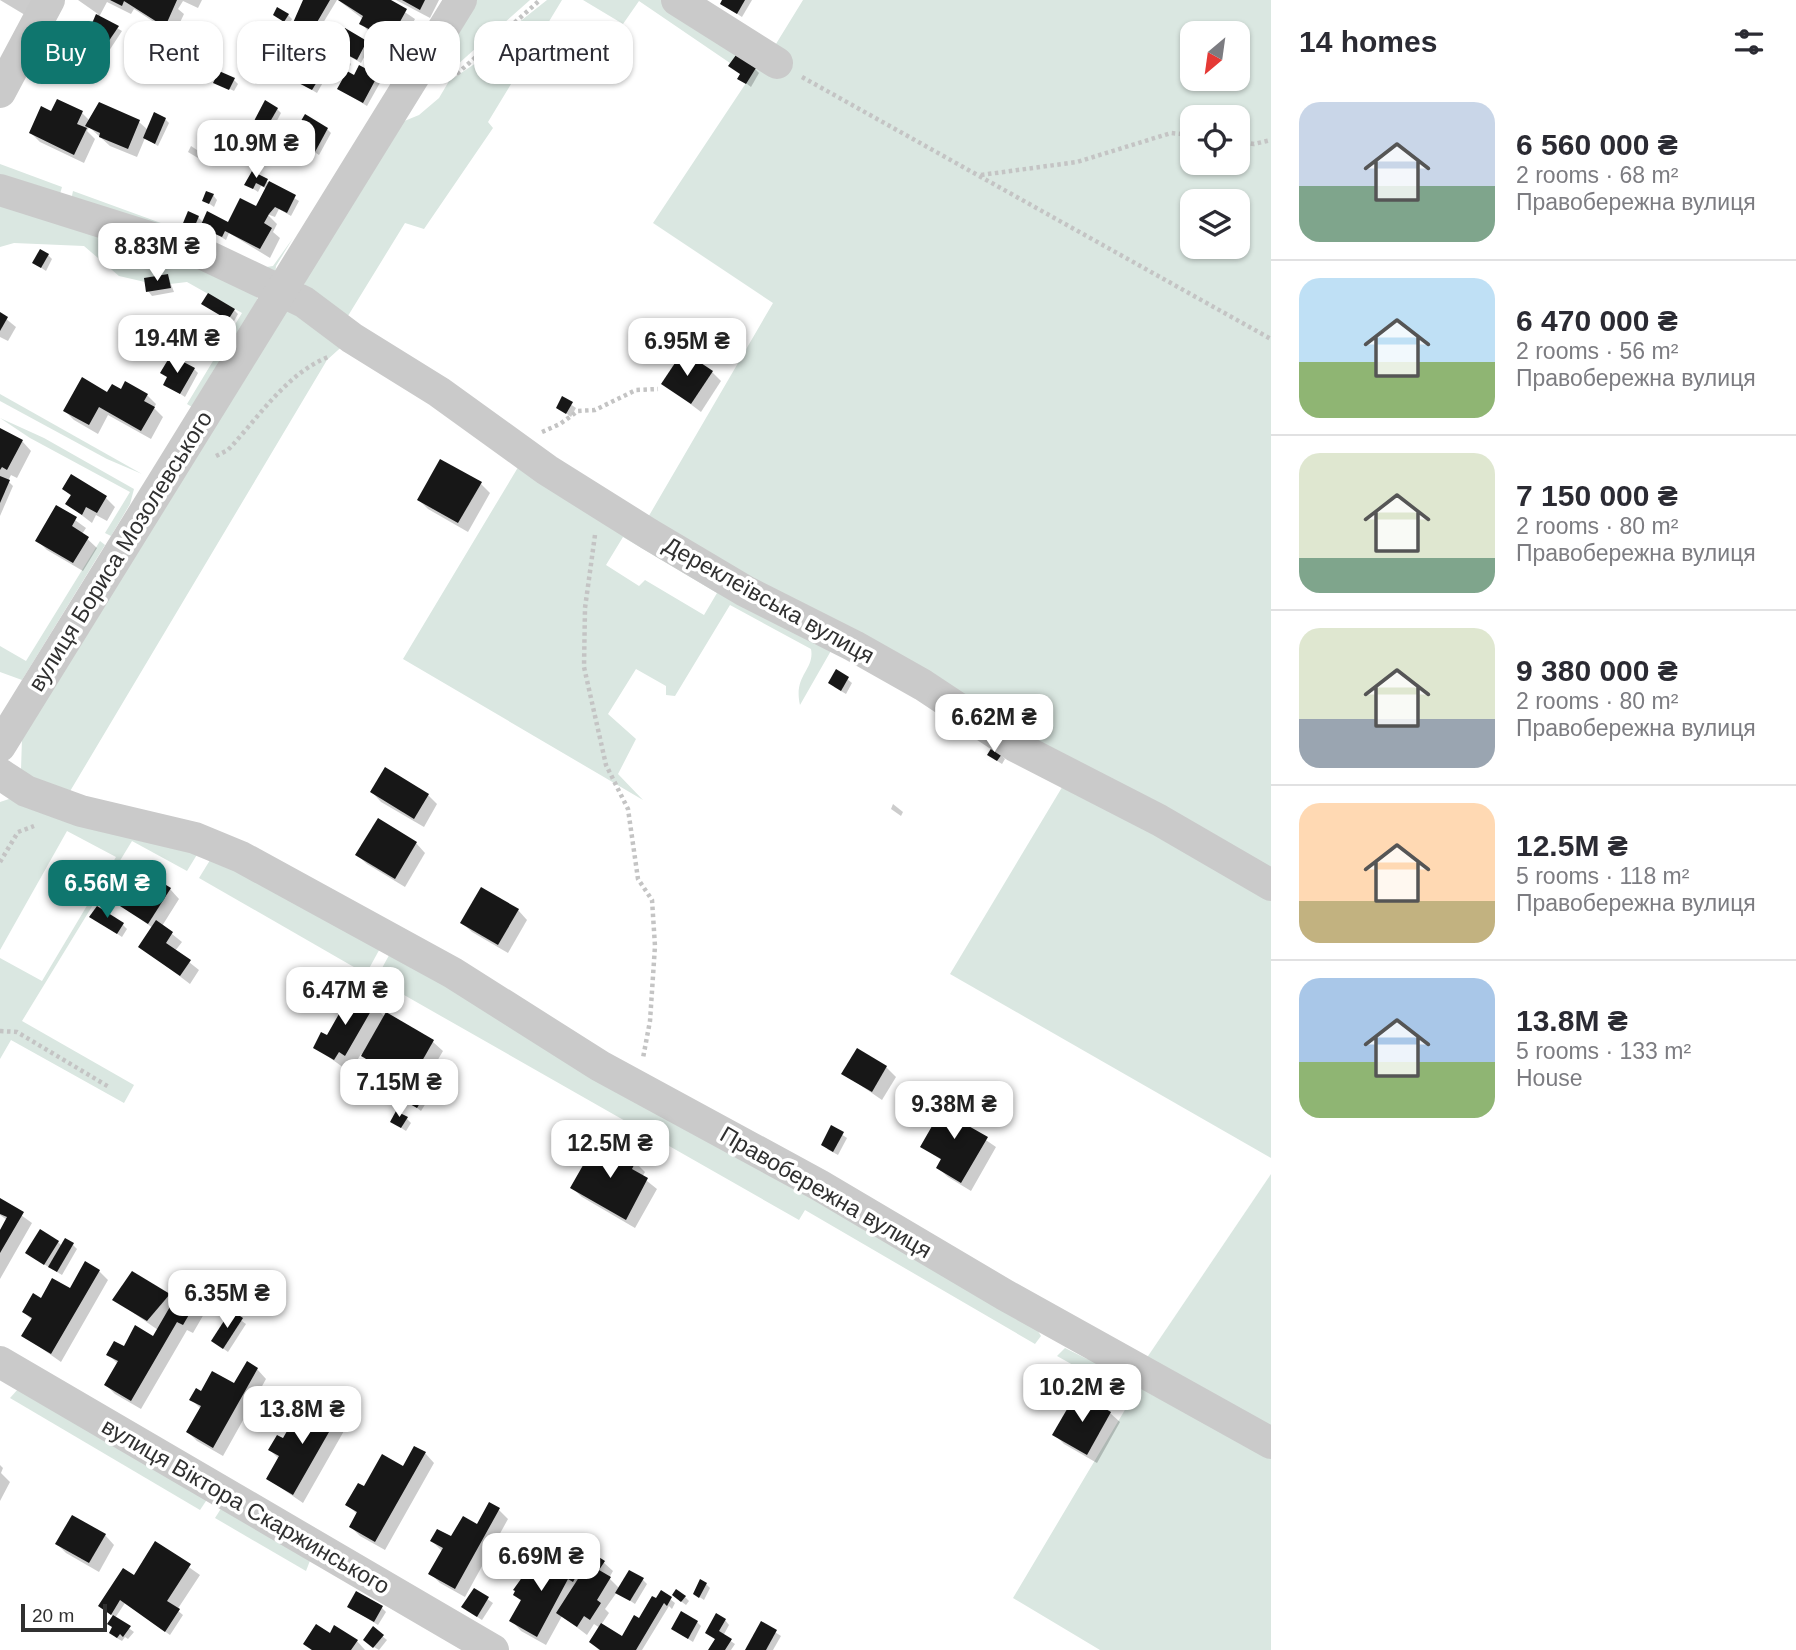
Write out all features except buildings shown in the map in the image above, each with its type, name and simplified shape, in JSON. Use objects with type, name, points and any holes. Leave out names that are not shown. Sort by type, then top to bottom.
[{"type":"street","points":[[0,92],[49,0]]},
{"type":"street","name":"вулиця Бориса Мозолевського","points":[[0,746],[461,0]]},
{"type":"street","points":[[677,0],[777,63]]},
{"type":"street","name":"Дереклеївська вулиця","points":[[0,190],[203,254],[258,282],[283,290],[439,392],[508,443],[745,591],[855,646],[923,685],[1015,746],[1159,820],[1271,885]]},
{"type":"street","name":"Правобережна вулиця","points":[[0,774],[26,791],[76,809],[195,838],[241,857],[453,973],[600,1066],[819,1185],[1005,1296],[1271,1443]]},
{"type":"street","name":"вулиця Віктора Скаржинського","points":[[0,1362],[493,1650]]},
{"type":"path","points":[[408,85],[457,73],[540,0]]},
{"type":"path","points":[[777,63],[1271,339]]},
{"type":"path","points":[[981,175],[1077,162],[1171,133],[1180,134]]},
{"type":"path","points":[[1250,143],[1271,140]]},
{"type":"path","points":[[209,460],[228,450],[290,380],[314,363],[351,349],[373,351]]},
{"type":"path","points":[[508,443],[560,424],[578,411],[596,410],[636,390],[657,388]]},
{"type":"path","points":[[588,495],[598,512],[584,608],[584,667],[606,765],[628,809],[638,879],[652,900],[655,946],[650,1021],[643,1056],[646,1091]]},
{"type":"path","points":[[0,862],[18,832],[76,809]]},
{"type":"path","points":[[0,1031],[17,1031],[109,1087]]},
{"type":"shaded area","points":[[477,0],[530,0],[506,21],[474,21],[474,50],[460,62],[460,28]]},
{"type":"shaded area","points":[[547,0],[562,0],[549,21],[521,21]]},
{"type":"shaded area","points":[[583,0],[664,0],[771,52],[803,0],[1271,0],[1271,881],[643,526],[773,303],[653,223],[756,68],[736,55],[730,63],[639,1],[625,21],[618,21]]},
{"type":"shaded area","points":[[474,64],[474,84],[511,84],[488,122],[493,128],[424,229],[405,223],[343,324],[307,297],[304,282],[402,122],[419,115],[439,98],[447,84],[460,84],[460,74]]},
{"type":"shaded area","points":[[0,164],[62,187],[58,201],[0,182]]},
{"type":"shaded area","points":[[73,191],[191,234],[260,268],[273,266],[293,238],[276,266],[275,275],[70,205]]},
{"type":"shaded area","points":[[0,199],[176,251],[256,291],[258,301],[192,407],[187,404],[242,313],[187,282],[170,284],[168,274],[145,278],[145,282],[119,276],[84,246],[14,243],[0,247]]},
{"type":"shaded area","points":[[286,308],[348,341],[327,360],[66,798],[21,770],[22,738]]},
{"type":"shaded area","points":[[0,394],[142,474],[107,459],[0,401]]},
{"type":"shaded area","points":[[0,418],[44,438],[134,489],[130,504],[111,536],[105,533],[130,492],[30,438]]},
{"type":"shaded area","points":[[523,459],[836,642],[800,705],[799,687],[810,662],[811,649],[730,605],[675,696],[666,695],[666,686],[636,669],[608,714],[636,739],[618,774],[643,800],[403,659]],"holes":[[[623,537],[717,593],[704,615],[645,580],[639,586],[606,565]]]},
{"type":"shaded area","points":[[100,541],[105,545],[22,680],[0,672],[0,646],[26,661]]},
{"type":"shaded area","points":[[1067,779],[1271,891],[1271,1158],[950,974]]},
{"type":"shaded area","points":[[9,799],[28,801],[201,848],[187,871],[132,841],[22,1021],[134,1085],[124,1103],[11,1040],[0,1059],[0,958],[42,981],[116,857],[67,831],[0,950],[0,802]]},
{"type":"shaded area","points":[[215,852],[383,943],[366,974],[199,878]]},
{"type":"shaded area","points":[[393,948],[1032,1321],[1041,1336],[1035,1344],[805,1210],[799,1220],[376,979]]},
{"type":"shaded area","points":[[1271,1174],[1271,1437],[1142,1365]]},
{"type":"shaded area","points":[[1065,1348],[1087,1359],[1097,1352],[1271,1449],[1271,1650],[1100,1650],[1013,1598],[1132,1398],[1057,1356]]},
{"type":"shaded area","points":[[19,1388],[208,1498],[200,1510],[10,1398]]},
{"type":"shaded area","points":[[222,1507],[311,1558],[306,1571],[215,1518]]}]
